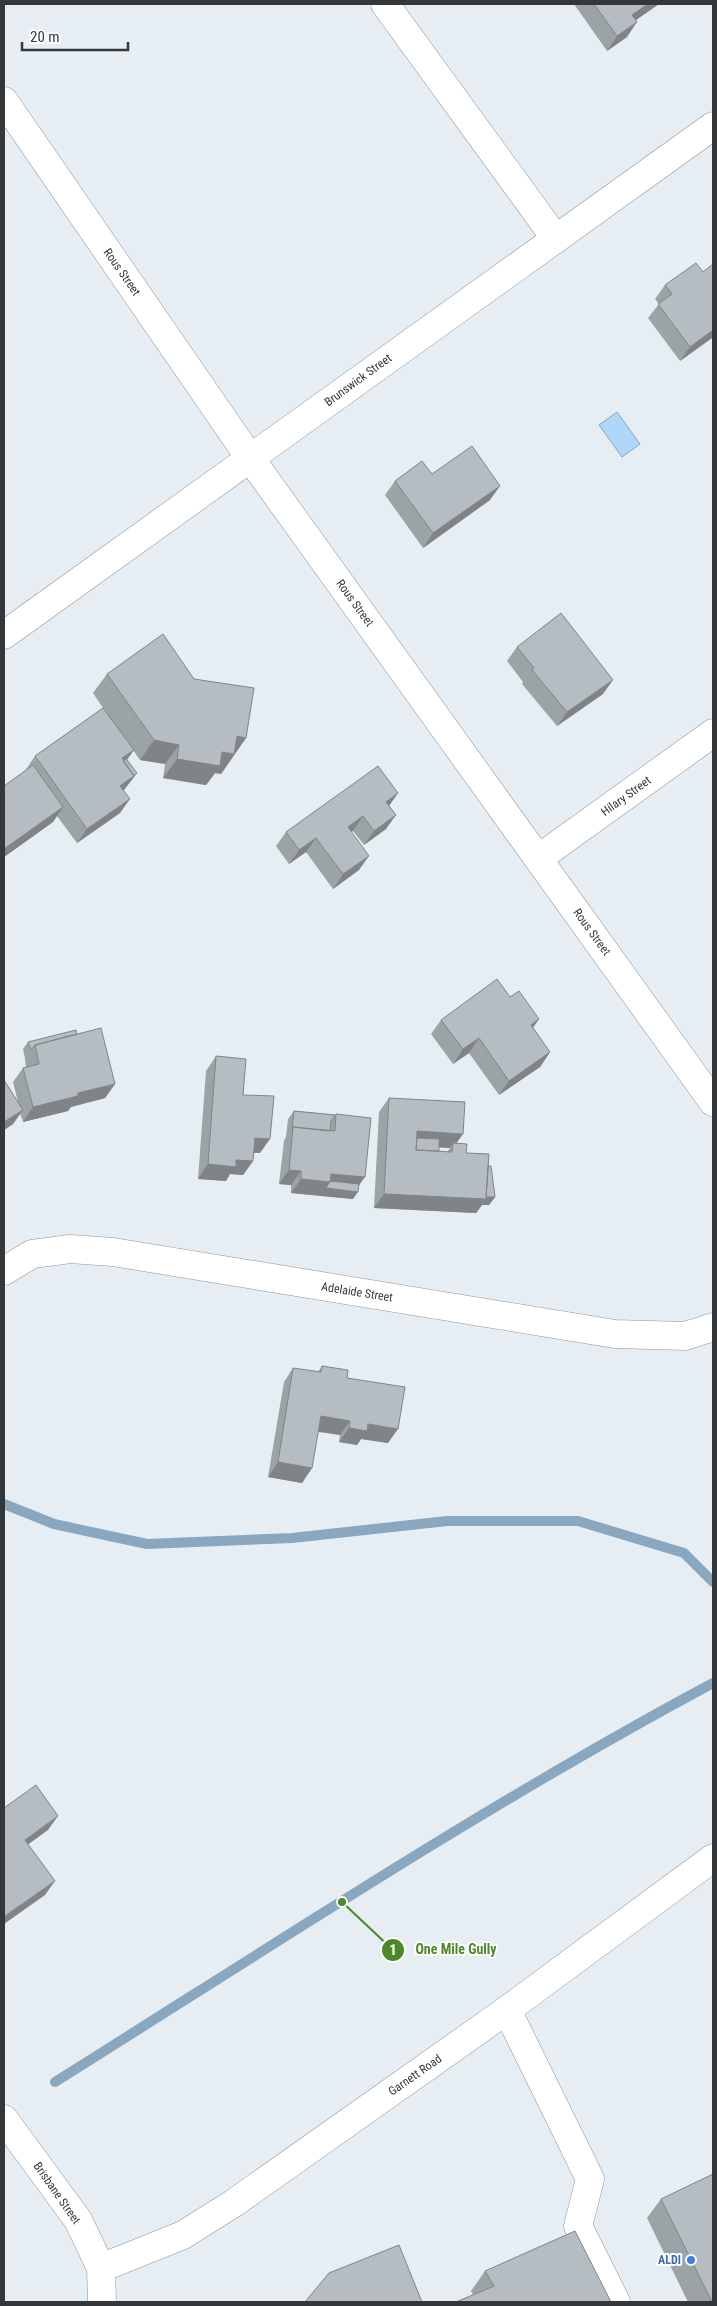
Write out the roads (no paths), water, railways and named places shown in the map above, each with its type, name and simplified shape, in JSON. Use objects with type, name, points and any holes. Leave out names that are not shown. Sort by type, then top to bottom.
[{"type":"street","points":[[385,4],[556,239]]},
{"type":"street","name":"Rous Street","points":[[4,101],[250,458],[713,1102]]},
{"type":"street","name":"Brunswick Street","points":[[4,635],[713,126]]},
{"type":"street","name":"Hilary Street","points":[[539,858],[713,733]]},
{"type":"street","name":"Adelaide Street","points":[[4,1270],[32,1254],[70,1249],[113,1252],[615,1334],[685,1336],[713,1327]]},
{"type":"street","name":"Garnett Road","points":[[101,2268],[182,2235],[234,2203],[507,2010],[713,1858]]},
{"type":"street","points":[[507,2010],[590,2179],[578,2226],[616,2302]]},
{"type":"street","name":"Brisbane Street","points":[[4,2119],[78,2220],[101,2268],[102,2302]]},
{"type":"water","points":[[617,412],[640,444],[622,457],[599,425]]},
{"type":"waterway","points":[[4,1504],[54,1524],[147,1544],[292,1538],[447,1521],[578,1521],[684,1553],[713,1582]]},
{"type":"waterway","points":[[55,2082],[299,1928],[545,1777],[713,1683]]},
{"type":"place","name":"One Mile Gully","points":[[342,1902]]},
{"type":"place","name":"ALDI","points":[[691,2260]]}]
